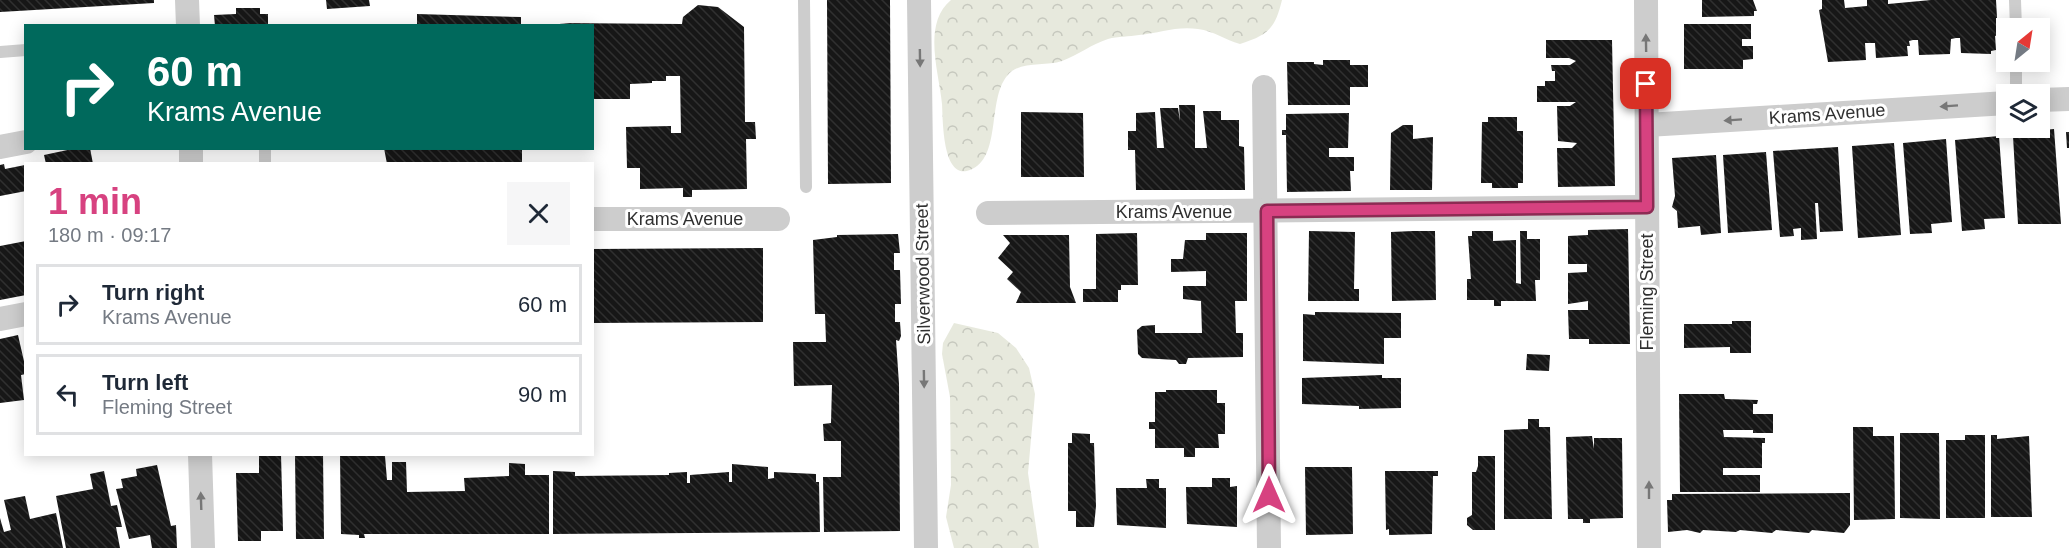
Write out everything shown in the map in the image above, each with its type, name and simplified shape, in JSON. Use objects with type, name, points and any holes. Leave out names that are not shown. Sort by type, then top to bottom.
[{"type":"street","points":[[187,0],[188,24]]},
{"type":"street","name":"Silverwood Street","points":[[920,0],[926,548]]},
{"type":"street","name":"Fleming Street","points":[[1646,0],[1649,548]]},
{"type":"street","points":[[1264,87],[1269,548]]},
{"type":"street","points":[[2050,100],[2069,99]]},
{"type":"street","name":"Krams Avenue","points":[[1647,125],[1996,103]]},
{"type":"street","points":[[0,147],[24,142]]},
{"type":"street","name":"Krams Avenue","points":[[988,213],[1647,207]]},
{"type":"street","name":"Krams Avenue","points":[[594,219],[778,219]]},
{"type":"street","points":[[0,319],[24,314]]},
{"type":"street","points":[[200,456],[203,548]]},
{"type":"lane","points":[[804,0],[806,187]]},
{"type":"lane","points":[[2015,0],[2016,18]]},
{"type":"lane","points":[[0,52],[24,50]]},
{"type":"green space","points":[[951,0],[1282,0],[1269,30],[1240,44],[1204,30],[1175,29],[1108,39],[1062,61],[1025,66],[1012,71],[1001,86],[986,154],[980,164],[970,170],[961,171],[949,158],[946,147],[934,49],[937,22],[942,10]]},
{"type":"green space","points":[[954,323],[998,333],[1016,348],[1029,368],[1035,394],[1028,473],[1039,548],[954,548],[946,517],[951,485],[950,397],[942,354],[943,343]]},
{"type":"building","points":[[0,0],[154,0],[154,3],[0,12]]},
{"type":"building","points":[[326,0],[369,0],[370,6],[327,9]]},
{"type":"building","points":[[827,0],[890,0],[891,183],[828,184]]},
{"type":"building","points":[[1702,0],[1753,0],[1757,11],[1754,11],[1754,16],[1702,17]]},
{"type":"building","points":[[1822,0],[1844,0],[1845,8],[1867,6],[1867,0],[1888,0],[1888,4],[1931,0],[1996,0],[1996,50],[1991,51],[1991,54],[1961,53],[1960,38],[1956,38],[1951,39],[1950,54],[1919,55],[1918,40],[1913,40],[1909,41],[1910,46],[1907,46],[1908,56],[1876,58],[1875,43],[1865,43],[1866,60],[1828,62],[1819,10],[1822,9]]},
{"type":"building","points":[[698,5],[718,7],[744,27],[745,122],[755,122],[756,139],[746,139],[747,189],[692,190],[692,197],[683,197],[683,188],[640,189],[640,168],[627,168],[626,127],[671,126],[671,133],[681,133],[680,76],[666,76],[666,81],[630,84],[630,99],[594,99],[594,24],[559,23],[682,24],[683,17]]},
{"type":"building","points":[[236,8],[260,8],[260,14],[268,14],[268,24],[215,24],[214,15],[236,14]]},
{"type":"building","points":[[417,14],[521,17],[521,24],[417,24]]},
{"type":"building","points":[[1684,24],[1751,24],[1751,39],[1742,39],[1742,46],[1753,46],[1753,59],[1743,60],[1743,69],[1684,69]]},
{"type":"building","points":[[1546,40],[1612,40],[1615,186],[1558,187],[1557,148],[1572,148],[1577,143],[1558,141],[1557,106],[1570,106],[1576,102],[1537,102],[1537,86],[1545,86],[1545,81],[1555,81],[1555,71],[1552,71],[1551,65],[1570,65],[1576,61],[1569,58],[1546,58]]},
{"type":"building","points":[[1323,60],[1350,60],[1350,65],[1368,65],[1368,87],[1350,87],[1350,105],[1288,105],[1287,62],[1314,62],[1314,64],[1323,65]]},
{"type":"building","points":[[1179,105],[1195,105],[1195,148],[1207,148],[1203,111],[1221,111],[1221,120],[1239,120],[1239,146],[1244,147],[1245,190],[1136,190],[1135,150],[1128,150],[1128,131],[1136,131],[1136,113],[1155,112],[1157,148],[1164,148],[1160,108],[1178,108],[1180,121]]},
{"type":"building","points":[[1021,112],[1083,113],[1084,177],[1021,177]]},
{"type":"building","points":[[1349,113],[1348,148],[1329,148],[1329,157],[1354,157],[1354,171],[1350,171],[1351,191],[1287,192],[1286,135],[1282,135],[1282,130],[1286,130],[1286,114]]},
{"type":"building","points":[[1488,117],[1517,117],[1517,131],[1523,131],[1523,183],[1518,183],[1518,188],[1492,188],[1492,183],[1481,183],[1482,122],[1488,122]]},
{"type":"building","points":[[1403,125],[1413,125],[1413,139],[1433,137],[1432,190],[1390,190],[1391,133]]},
{"type":"building","points":[[2050,129],[2054,129],[2061,224],[2018,224],[2013,138],[2050,138]]},
{"type":"building","points":[[2066,132],[2069,132],[2069,148],[2067,148]]},
{"type":"building","points":[[1996,136],[1999,138],[2005,218],[1984,219],[1985,229],[1962,231],[1955,140]]},
{"type":"building","points":[[1946,139],[1952,222],[1931,224],[1932,233],[1910,234],[1903,143]]},
{"type":"building","points":[[1894,143],[1901,235],[1858,238],[1852,146]]},
{"type":"building","points":[[1838,147],[1843,231],[1820,232],[1818,203],[1815,203],[1817,239],[1801,240],[1801,228],[1793,229],[1794,236],[1780,237],[1773,151]]},
{"type":"building","points":[[68,150],[90,150],[93,162],[46,162],[44,155]]},
{"type":"building","points":[[384,150],[522,150],[522,162],[387,162]]},
{"type":"building","points":[[1766,152],[1772,230],[1728,233],[1723,155]]},
{"type":"building","points":[[1716,155],[1721,233],[1701,235],[1700,226],[1678,228],[1677,211],[1672,207],[1675,196],[1672,158]]},
{"type":"building","points":[[4,164],[5,169],[24,165],[24,191],[0,196],[0,165]]},
{"type":"building","points":[[1628,229],[1630,344],[1589,344],[1589,339],[1569,339],[1568,310],[1588,310],[1588,301],[1568,304],[1568,273],[1587,272],[1587,264],[1568,264],[1568,236],[1588,235],[1588,230]]},
{"type":"building","points":[[1309,231],[1355,232],[1354,289],[1359,289],[1359,301],[1308,301]]},
{"type":"building","points":[[1435,231],[1436,300],[1392,301],[1391,232]]},
{"type":"building","points":[[1472,231],[1493,231],[1493,241],[1516,240],[1516,283],[1521,284],[1520,231],[1527,231],[1527,239],[1540,239],[1540,280],[1535,280],[1536,301],[1501,301],[1501,306],[1494,306],[1494,300],[1467,300],[1467,279],[1471,279],[1468,236],[1472,236]]},
{"type":"building","points":[[1137,233],[1138,285],[1121,285],[1121,290],[1118,290],[1118,302],[1083,302],[1083,289],[1096,289],[1096,234]]},
{"type":"building","points":[[1206,233],[1247,233],[1247,301],[1235,301],[1236,333],[1243,333],[1243,357],[1188,358],[1186,364],[1179,364],[1176,360],[1142,358],[1138,354],[1137,330],[1142,326],[1155,325],[1155,333],[1202,333],[1201,301],[1183,299],[1183,286],[1206,286],[1206,271],[1171,272],[1171,259],[1183,259],[1185,240],[1206,240]]},
{"type":"building","points":[[898,234],[900,253],[894,253],[894,270],[900,270],[901,304],[895,304],[895,322],[900,322],[901,336],[899,341],[896,340],[899,384],[900,531],[824,532],[823,477],[841,477],[841,441],[824,441],[823,424],[831,423],[832,385],[794,386],[793,342],[826,342],[825,314],[815,314],[813,240],[837,237],[837,235]]},
{"type":"building","points":[[1003,235],[1069,235],[1070,287],[1076,303],[1016,303],[1021,292],[1007,279],[1013,272],[998,258],[1010,243]]},
{"type":"building","points":[[24,241],[24,295],[0,300],[0,246]]},
{"type":"building","points":[[763,248],[763,322],[594,323],[594,249]]},
{"type":"building","points":[[1315,312],[1401,313],[1401,338],[1384,338],[1384,364],[1303,361],[1303,314],[1315,315]]},
{"type":"building","points":[[1732,321],[1751,321],[1751,353],[1730,353],[1730,347],[1684,348],[1684,324],[1732,324]]},
{"type":"building","points":[[18,335],[24,361],[24,374],[21,375],[24,400],[0,403],[0,339]]},
{"type":"building","points":[[1527,354],[1550,355],[1549,371],[1526,370]]},
{"type":"building","points":[[1382,375],[1382,378],[1401,378],[1401,408],[1359,409],[1359,406],[1302,404],[1302,378]]},
{"type":"building","points":[[1166,390],[1217,390],[1217,403],[1225,403],[1225,434],[1218,434],[1219,448],[1195,448],[1195,457],[1184,457],[1184,448],[1155,448],[1155,429],[1149,429],[1149,422],[1155,422],[1155,392],[1166,392]]},
{"type":"building","points":[[1679,394],[1724,394],[1725,399],[1758,400],[1757,404],[1753,404],[1753,414],[1773,414],[1773,433],[1723,430],[1724,437],[1765,438],[1765,443],[1762,443],[1762,468],[1723,468],[1723,475],[1760,475],[1760,492],[1680,492]]},
{"type":"building","points":[[1528,419],[1539,419],[1539,427],[1550,427],[1552,519],[1504,519],[1504,430],[1528,429]]},
{"type":"building","points":[[1853,427],[1873,427],[1873,436],[1894,436],[1895,519],[1854,520]]},
{"type":"building","points":[[1072,433],[1090,434],[1090,443],[1094,443],[1096,506],[1094,527],[1076,527],[1076,511],[1068,511],[1068,443],[1072,443]]},
{"type":"building","points":[[1900,433],[1939,433],[1940,519],[1900,518]]},
{"type":"building","points":[[1965,435],[1985,435],[1985,518],[1946,518],[1946,440],[1965,440]]},
{"type":"building","points":[[1991,435],[1997,435],[1997,439],[2029,436],[2032,517],[1991,517]]},
{"type":"building","points":[[1592,436],[1594,449],[1594,438],[1622,438],[1623,518],[1590,519],[1590,523],[1583,523],[1583,519],[1568,519],[1566,437]]},
{"type":"building","points":[[259,456],[281,456],[283,531],[261,531],[261,541],[238,541],[236,473],[259,473]]},
{"type":"building","points":[[295,456],[323,456],[324,539],[296,539]]},
{"type":"building","points":[[340,456],[385,456],[387,480],[392,480],[392,462],[406,462],[407,492],[465,491],[464,478],[509,476],[509,463],[525,464],[525,475],[549,475],[549,534],[364,534],[365,538],[359,538],[359,535],[341,534]]},
{"type":"building","points":[[1478,456],[1495,456],[1495,530],[1473,530],[1467,525],[1467,518],[1472,515],[1472,472],[1476,472]]},
{"type":"building","points":[[732,464],[768,467],[768,479],[774,478],[774,472],[816,474],[816,482],[819,482],[820,532],[553,534],[553,471],[575,472],[575,476],[669,475],[669,473],[687,472],[687,483],[690,483],[690,475],[729,472],[729,482],[732,482]]},
{"type":"building","points":[[157,465],[171,526],[176,525],[177,548],[152,548],[150,535],[129,539],[116,489],[123,488],[121,479],[137,476],[136,469]]},
{"type":"building","points":[[1305,467],[1352,467],[1353,534],[1306,535]]},
{"type":"building","points":[[104,471],[111,506],[117,505],[122,527],[116,527],[120,548],[66,548],[56,496],[93,489],[90,474]]},
{"type":"building","points":[[1385,471],[1438,471],[1438,476],[1433,476],[1432,534],[1389,535],[1389,529],[1386,530]]},
{"type":"building","points":[[1212,478],[1230,478],[1230,487],[1237,486],[1237,527],[1187,524],[1186,487],[1212,487]]},
{"type":"building","points":[[1146,479],[1159,479],[1159,488],[1166,488],[1166,528],[1117,525],[1116,488],[1147,488]]},
{"type":"building","points":[[1850,493],[1850,525],[1844,533],[1812,530],[1809,533],[1776,530],[1772,533],[1740,530],[1736,532],[1703,530],[1700,533],[1687,530],[1668,532],[1667,500],[1672,500],[1672,494]]},
{"type":"building","points":[[25,496],[30,519],[56,513],[63,548],[0,548],[0,518],[4,532],[11,530],[4,500]]},
{"type":"route","points":[[1269,495],[1267,211],[1647,207],[1646,84]]}]
